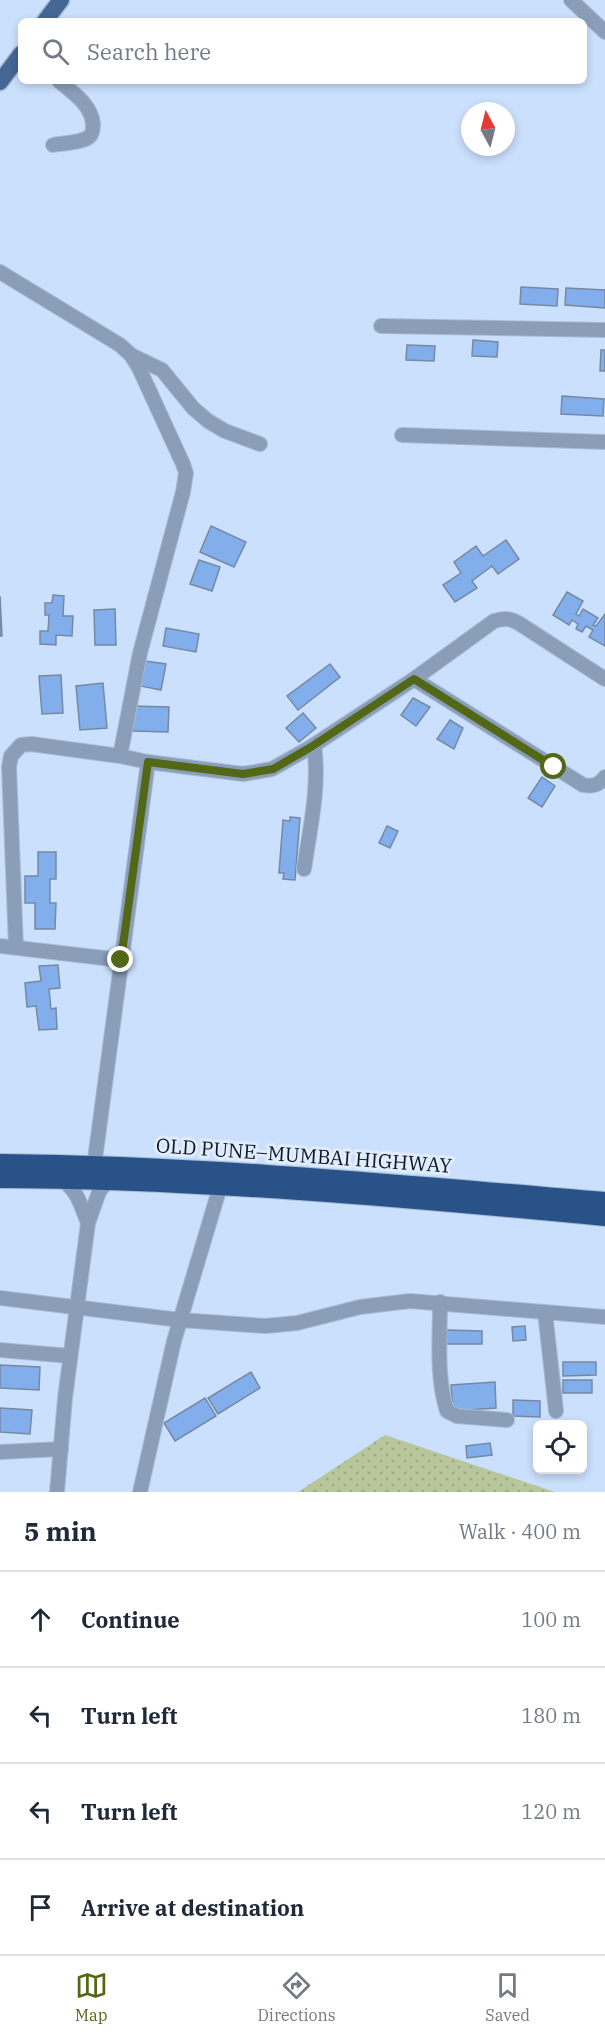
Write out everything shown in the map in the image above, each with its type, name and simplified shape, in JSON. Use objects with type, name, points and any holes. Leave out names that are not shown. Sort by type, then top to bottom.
[{"type":"highway","name":"OLD PUNE–MUMBAI HIGHWAY","points":[[0,1162],[220,1186],[605,1217]]},
{"type":"highway","name":"OLD PUNE–MUMBAI HIGHWAY","points":[[0,1179],[60,1179],[98,1174],[226,1171],[605,1201]]},
{"type":"main road","points":[[47,18],[61,0]]},
{"type":"main road","points":[[0,82],[18,58]]},
{"type":"street","points":[[571,0],[605,32]]},
{"type":"street","points":[[53,145],[83,139],[93,132],[92,116],[88,109],[82,100],[63,84]]},
{"type":"street","points":[[0,272],[120,345],[131,355],[162,370],[193,408],[208,420],[225,431],[260,444]]},
{"type":"street","points":[[381,326],[605,330]]},
{"type":"street","points":[[120,756],[140,653],[186,473],[144,378],[131,355]]},
{"type":"street","points":[[402,435],[605,442]]},
{"type":"street","points":[[16,947],[9,767],[11,756],[21,745],[31,744],[226,772],[254,773],[273,769],[314,745],[414,679],[494,621],[504,618],[512,619],[605,679]]},
{"type":"street","points":[[414,679],[583,785],[597,785],[605,777]]},
{"type":"street","points":[[304,869],[316,786],[317,763],[314,745]]},
{"type":"street","points":[[57,1492],[76,1307],[88,1223],[99,1192],[98,1174],[121,960],[148,762]]},
{"type":"street","points":[[0,946],[121,960]]},
{"type":"street","points":[[60,1179],[74,1191],[88,1223]]},
{"type":"street","points":[[140,1492],[158,1406],[180,1320],[220,1186]]},
{"type":"street","points":[[0,1298],[180,1320],[265,1326],[297,1323],[360,1306],[410,1301],[605,1317]]},
{"type":"street","points":[[440,1302],[440,1360],[443,1395],[447,1410],[457,1416],[507,1420]]},
{"type":"street","points":[[545,1312],[556,1411]]},
{"type":"street","points":[[0,1350],[70,1356]]},
{"type":"street","points":[[0,1452],[61,1449]]},
{"type":"green space","points":[[385,1435],[555,1492],[298,1492]]},
{"type":"building","points":[[521,287],[558,289],[557,306],[520,304]]},
{"type":"building","points":[[566,288],[605,290],[605,308],[565,305]]},
{"type":"building","points":[[473,340],[498,342],[497,357],[472,356]]},
{"type":"building","points":[[407,345],[435,346],[434,361],[406,360]]},
{"type":"building","points":[[601,350],[605,350],[605,371],[600,371]]},
{"type":"building","points":[[562,396],[604,399],[603,416],[561,414]]},
{"type":"building","points":[[211,526],[246,542],[234,567],[200,552]]},
{"type":"building","points":[[506,540],[519,559],[498,574],[492,566],[472,581],[477,588],[455,602],[443,585],[461,573],[454,562],[476,546],[483,556]]},
{"type":"building","points":[[199,560],[220,567],[212,591],[190,584]]},
{"type":"building","points":[[567,592],[583,601],[576,614],[579,616],[583,609],[598,618],[593,625],[596,626],[605,614],[605,646],[589,637],[593,630],[586,626],[582,632],[576,629],[578,624],[572,620],[569,625],[553,615]]},
{"type":"building","points":[[53,595],[64,596],[63,616],[73,616],[72,636],[56,635],[56,645],[40,644],[40,631],[48,631],[49,615],[45,615],[45,603],[52,603]]},
{"type":"building","points":[[0,596],[2,636],[0,636]]},
{"type":"building","points":[[115,609],[116,645],[95,645],[94,610]]},
{"type":"building","points":[[166,628],[199,634],[196,652],[163,646]]},
{"type":"building","points":[[145,661],[166,664],[161,690],[141,686]]},
{"type":"building","points":[[330,664],[340,677],[298,710],[287,696]]},
{"type":"building","points":[[61,675],[63,713],[42,714],[39,676]]},
{"type":"building","points":[[103,683],[107,728],[80,730],[76,686]]},
{"type":"building","points":[[413,698],[430,707],[416,726],[401,715]]},
{"type":"building","points":[[133,706],[169,707],[168,732],[133,731]]},
{"type":"building","points":[[303,713],[316,728],[299,742],[286,728]]},
{"type":"building","points":[[450,720],[463,728],[454,749],[437,739]]},
{"type":"building","points":[[542,777],[555,786],[542,807],[528,798]]},
{"type":"building","points":[[290,817],[300,818],[295,880],[283,879],[284,873],[279,873],[283,820],[290,821]]},
{"type":"building","points":[[387,826],[398,831],[390,848],[379,843]]},
{"type":"building","points":[[38,852],[56,852],[56,879],[50,879],[50,903],[56,903],[55,929],[35,929],[35,903],[25,903],[25,876],[38,876]]},
{"type":"building","points":[[58,965],[60,988],[49,989],[51,1009],[56,1008],[57,1029],[39,1030],[36,1006],[27,1007],[25,983],[41,981],[39,966]]},
{"type":"building","points":[[525,1326],[526,1340],[513,1341],[512,1327]]},
{"type":"building","points":[[447,1330],[482,1331],[482,1344],[446,1344]]},
{"type":"building","points":[[563,1362],[596,1362],[596,1375],[563,1376]]},
{"type":"building","points":[[0,1365],[40,1367],[39,1390],[0,1388]]},
{"type":"building","points":[[251,1372],[260,1388],[218,1414],[208,1398]]},
{"type":"building","points":[[563,1380],[592,1380],[592,1393],[563,1393]]},
{"type":"building","points":[[495,1382],[496,1408],[453,1411],[451,1385]]},
{"type":"building","points":[[205,1398],[216,1416],[175,1441],[164,1423]]},
{"type":"building","points":[[513,1400],[540,1401],[540,1417],[513,1416]]},
{"type":"building","points":[[0,1408],[32,1410],[30,1434],[0,1432]]},
{"type":"building","points":[[490,1443],[492,1455],[467,1458],[466,1446]]},
{"type":"route","points":[[121,960],[148,762],[243,774],[273,769],[311,747],[414,679],[554,767]]}]
